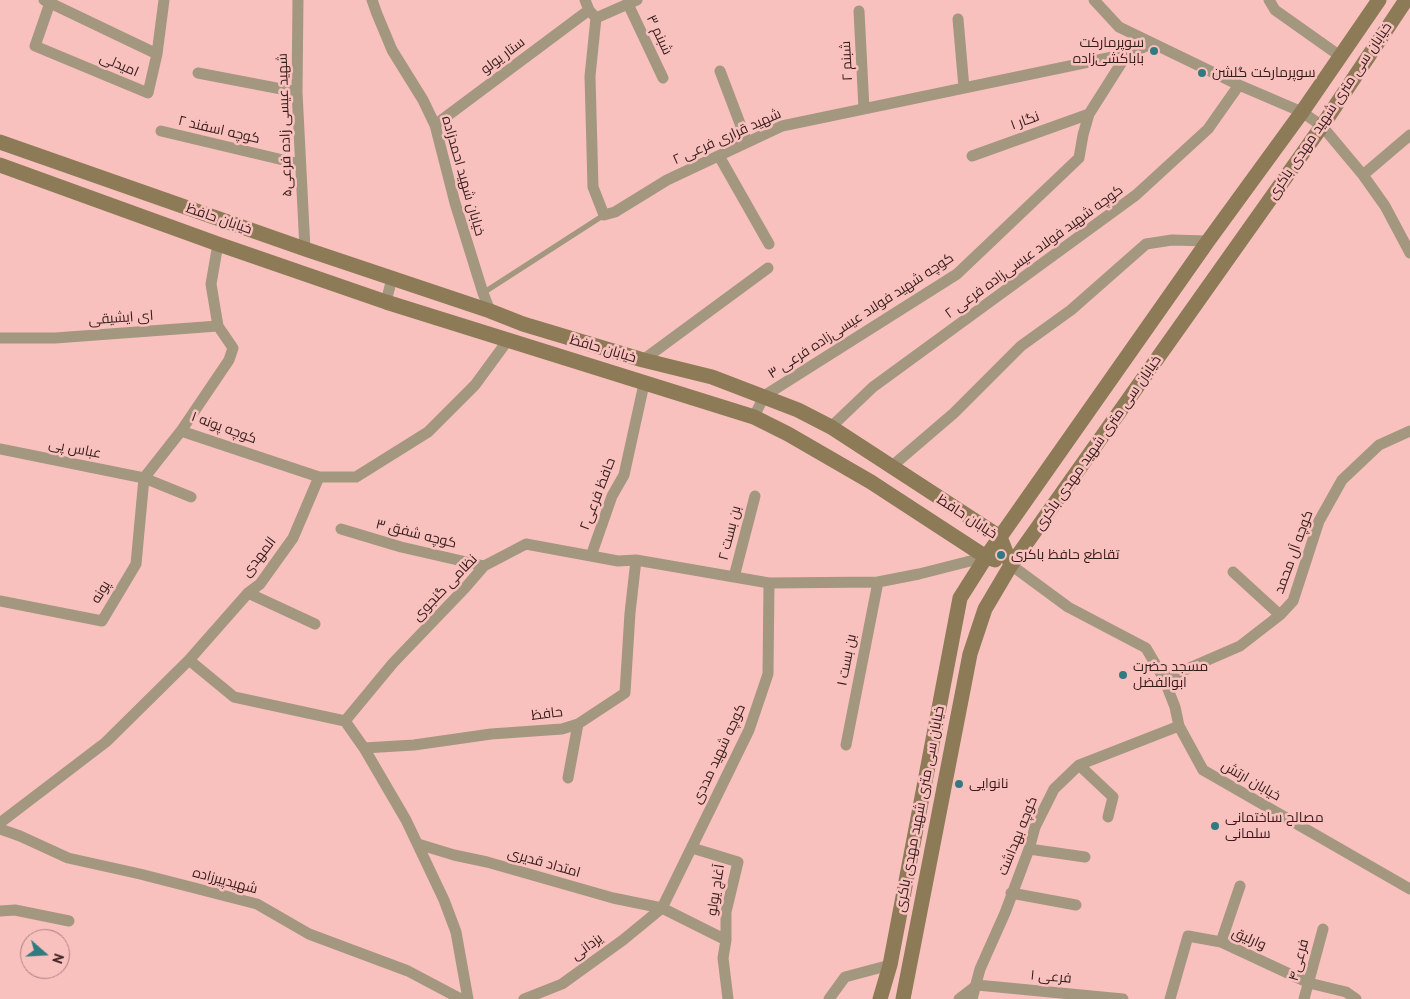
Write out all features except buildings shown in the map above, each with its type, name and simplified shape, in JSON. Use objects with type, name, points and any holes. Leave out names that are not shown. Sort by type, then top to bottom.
[{"type":"main road","name":"خیابان سی متری شهید مهدی باکری","points":[[880,999],[890,964],[960,598],[1000,537],[1208,241],[1302,112],[1379,0]]},
{"type":"main road","name":"خیابان سی متری شهید مهدی باکری","points":[[903,999],[970,654],[986,609],[1011,565],[1322,126],[1406,0]]},
{"type":"main road","name":"خیابان حافظ","points":[[0,142],[532,327],[643,360],[712,377],[798,410],[831,427],[1000,537],[1011,565]]},
{"type":"main road","name":"خیابان حافظ","points":[[0,165],[218,244],[386,302],[754,417],[788,434],[871,482],[986,558],[1011,565]]},
{"type":"street","name":"امیدلی","points":[[48,1],[35,46],[148,93],[157,54],[164,0]]},
{"type":"street","name":"شهید عیسی زاده فرعی۵","points":[[298,0],[297,92],[305,249]]},
{"type":"street","name":"خیابان شهید احمدزاده","points":[[372,0],[392,50],[423,100],[435,126],[455,203],[490,311]]},
{"type":"street","points":[[1094,0],[1118,27],[1239,85],[1302,112],[1322,126],[1363,175],[1385,206],[1410,253]]},
{"type":"street","points":[[1269,0],[1275,10],[1340,56]]},
{"type":"street","points":[[48,1],[157,54]]},
{"type":"street","name":"ستار یولو","points":[[435,126],[590,9],[633,2]]},
{"type":"street","name":"شبنم ۳","points":[[633,2],[664,78]]},
{"type":"street","points":[[590,9],[593,187],[604,216]]},
{"type":"street","name":"شبنم ۲","points":[[859,11],[864,109]]},
{"type":"street","points":[[958,20],[964,88]]},
{"type":"street","name":"شهید قراری فرعی ۲","points":[[604,216],[615,212],[667,180],[782,126],[1127,54],[1152,44]]},
{"type":"street","name":"کوچه شهید فولاد عیسی‌زاده فرعی ۳","points":[[754,417],[764,396],[957,274],[1079,158],[1089,114],[1127,54]]},
{"type":"street","points":[[720,71],[747,142]]},
{"type":"street","points":[[198,73],[297,92]]},
{"type":"street","name":"کوچه شهید فولاد عیسی‌زاده فرعی ۲","points":[[831,427],[873,387],[1136,196],[1208,129],[1239,85]]},
{"type":"street","name":"نگار ۱","points":[[972,156],[1089,114]]},
{"type":"street","name":"کوچه اسفند ۲","points":[[161,131],[300,164]]},
{"type":"street","points":[[1363,175],[1410,135]]},
{"type":"street","points":[[719,156],[769,244]]},
{"type":"street","points":[[891,467],[954,413],[1021,346],[1071,310],[1146,244],[1172,240],[1208,241]]},
{"type":"street","points":[[218,244],[211,284],[218,326]]},
{"type":"street","points":[[643,360],[768,268]]},
{"type":"street","points":[[386,302],[392,278]]},
{"type":"street","name":"ای ایشیقی","points":[[0,338],[55,338],[218,326]]},
{"type":"street","name":"کوچه پونه ۱","points":[[218,326],[233,348],[230,360],[181,431],[318,478]]},
{"type":"street","points":[[318,478],[356,478],[428,432],[475,385],[508,340]]},
{"type":"street","name":"حافظ فرعی۲","points":[[591,556],[612,496],[624,475],[644,384]]},
{"type":"street","points":[[144,478],[181,431]]},
{"type":"street","name":"کوچه آل محمد","points":[[1164,679],[1240,646],[1280,615],[1293,602],[1319,521],[1342,480],[1379,445],[1410,431]]},
{"type":"street","name":"عباس پی","points":[[0,449],[144,478],[191,497]]},
{"type":"street","name":"پونه","points":[[0,600],[102,621],[136,564],[144,478]]},
{"type":"street","name":"المهدی","points":[[0,823],[106,742],[190,660],[248,593],[260,584],[293,538],[318,478]]},
{"type":"street","name":"بن بست ۲","points":[[734,577],[755,496]]},
{"type":"street","name":"کوچه شفق ۳","points":[[341,529],[484,566]]},
{"type":"street","name":"نظامی گنجوی","points":[[345,721],[393,663],[484,566],[526,544],[618,562],[636,560],[769,583]]},
{"type":"street","points":[[769,583],[878,582],[986,558]]},
{"type":"street","name":"حافظ","points":[[364,748],[414,745],[491,734],[562,729],[578,724],[625,692],[630,613],[636,560]]},
{"type":"street","name":"خیابان ارتش","points":[[1011,565],[1068,607],[1146,648],[1164,679],[1176,707],[1179,726],[1203,770],[1410,889]]},
{"type":"street","points":[[1233,572],[1280,615]]},
{"type":"street","name":"بن بست ۱","points":[[846,745],[878,582]]},
{"type":"street","name":"کوچه شهید مددی","points":[[662,908],[749,730],[768,674],[769,583]]},
{"type":"street","points":[[248,593],[315,624]]},
{"type":"street","points":[[190,660],[234,697],[345,721],[364,748],[406,820],[444,900],[456,932],[468,999]]},
{"type":"street","points":[[568,778],[578,724]]},
{"type":"street","name":"کوچه بهداشت","points":[[972,999],[980,969],[1005,913],[1029,849],[1035,827],[1054,789],[1079,766],[1179,726]]},
{"type":"street","points":[[1079,766],[1113,797],[1108,817]]},
{"type":"street","name":"شهیدپیرزاده","points":[[0,829],[68,858],[257,904],[309,934],[408,971],[461,999]]},
{"type":"street","name":"امتداد قدیری","points":[[418,844],[613,898],[662,908],[726,940]]},
{"type":"street","name":"آغاج یولو","points":[[692,848],[738,862],[726,912],[726,940],[723,958],[728,999]]},
{"type":"street","points":[[1029,849],[1085,857]]},
{"type":"street","points":[[1221,942],[1240,886]]},
{"type":"street","points":[[1011,894],[1076,905]]},
{"type":"street","name":"یزدانی","points":[[524,999],[562,984],[623,940],[662,908]]},
{"type":"street","points":[[0,911],[15,910],[70,921]]},
{"type":"street","name":"فرعی۴","points":[[1304,999],[1323,929]]},
{"type":"street","name":"وارلیق","points":[[1170,999],[1188,936],[1221,942],[1309,983],[1346,992],[1356,999]]},
{"type":"street","points":[[829,999],[845,977],[890,964]]},
{"type":"street","points":[[959,999],[977,985]]},
{"type":"street","name":"فرعی ۱","points":[[977,985],[1123,999]]},
{"type":"lane","points":[[483,293],[604,216]]},
{"type":"place","name":"سوپرمارکت باباکشی‌زاده","points":[[1154,51]]},
{"type":"place","name":"سوپرمارکت گلشن","points":[[1202,73]]},
{"type":"place","name":"تقاطع حافظ باکری","points":[[1001,555]]},
{"type":"place","name":"مسجد حضرت ابوالفضل","points":[[1123,675]]},
{"type":"place","name":"نانوایی","points":[[959,784]]},
{"type":"place","name":"مصالح ساختمانی سلمانی","points":[[1215,826]]}]
